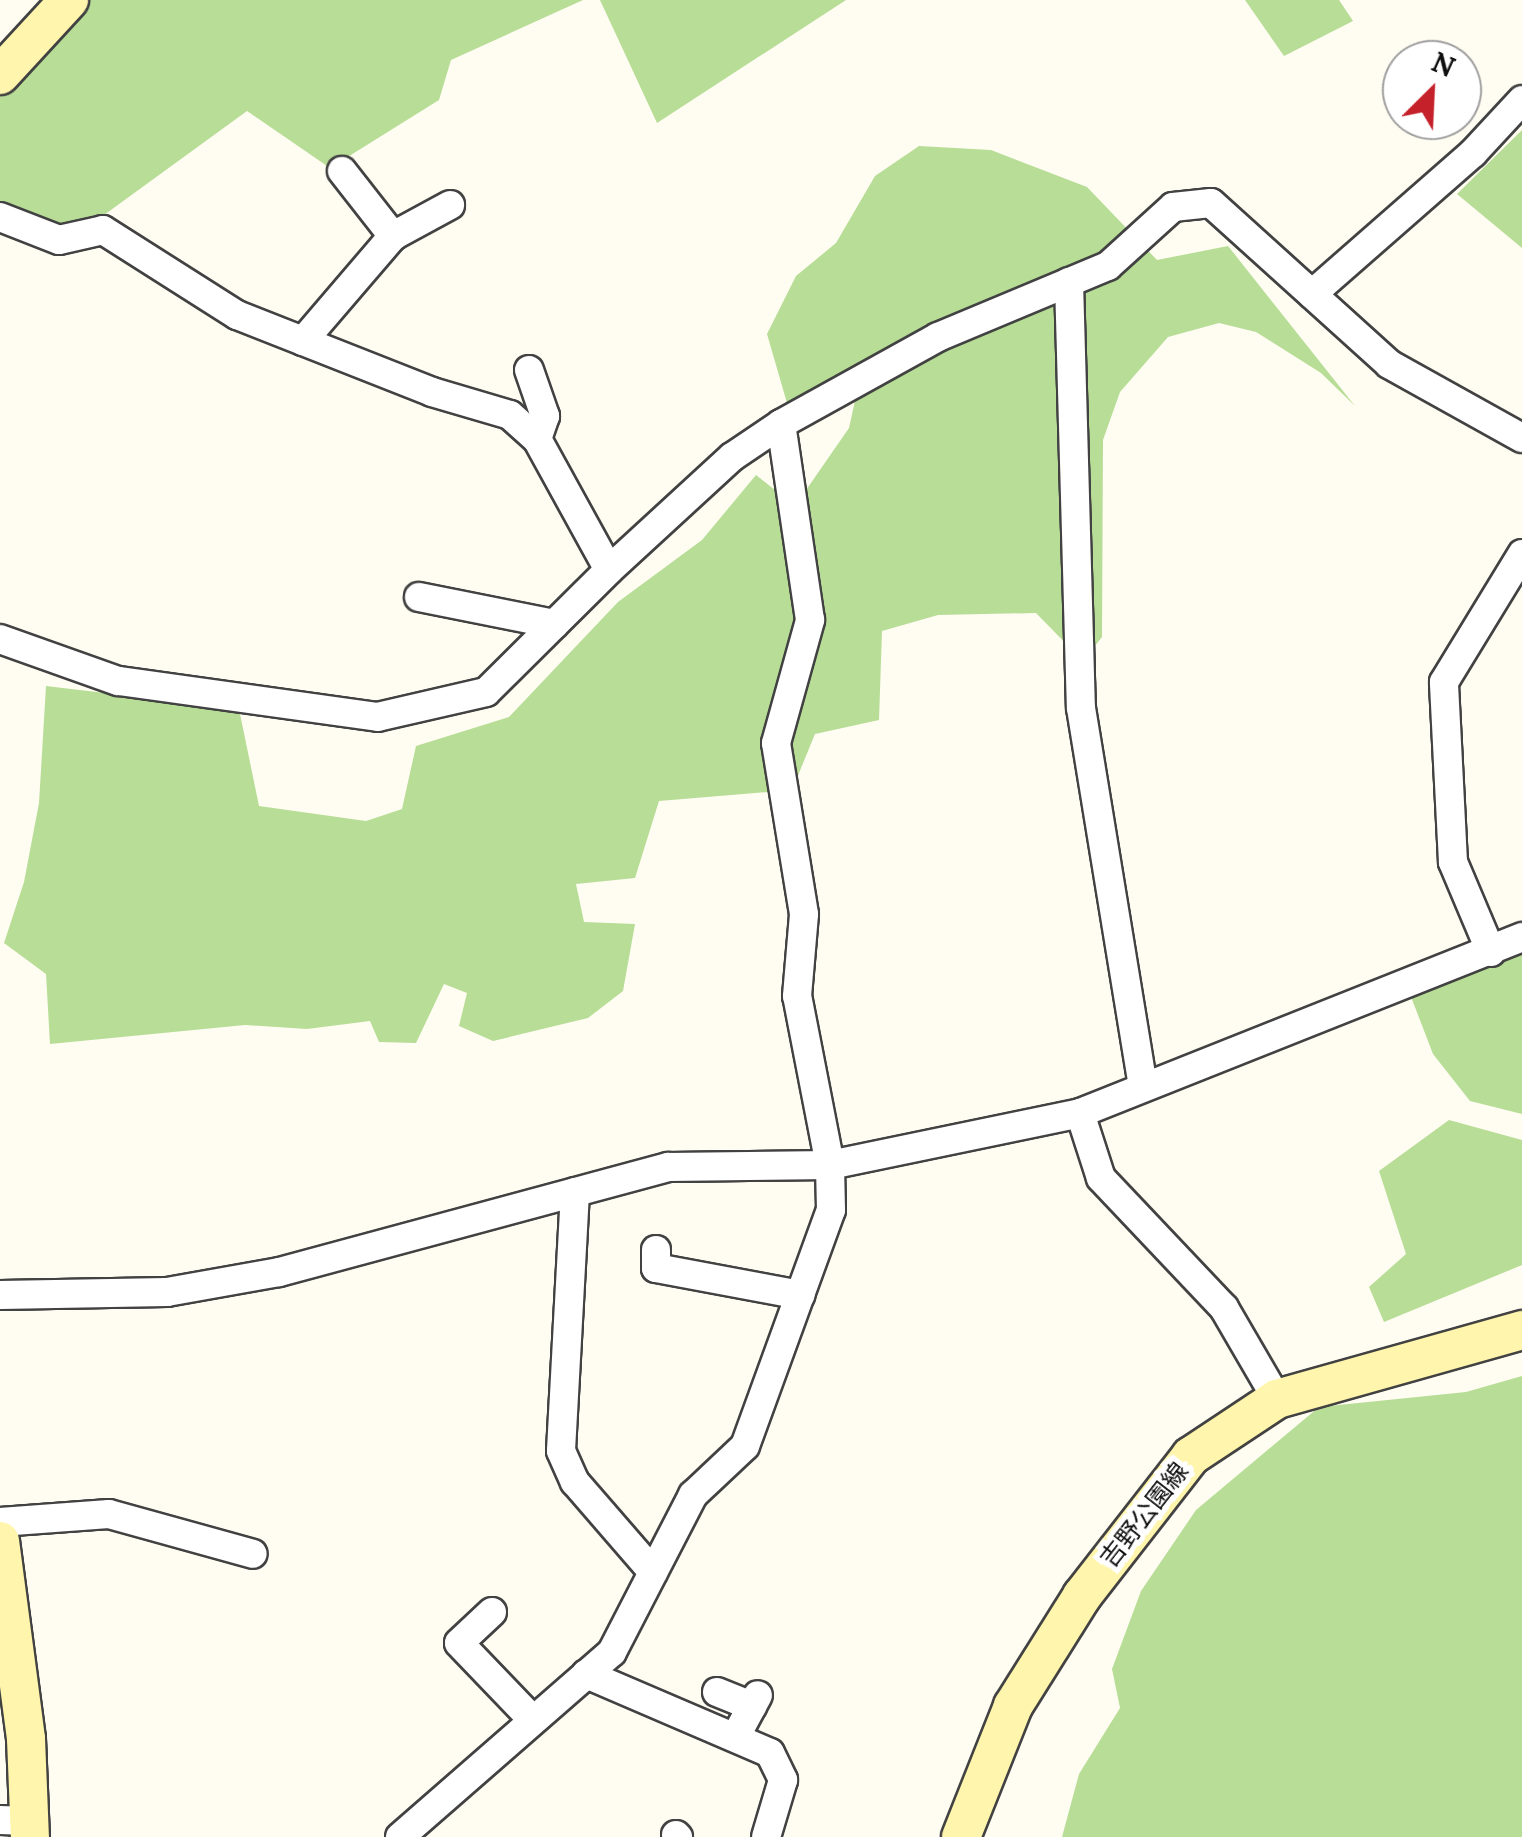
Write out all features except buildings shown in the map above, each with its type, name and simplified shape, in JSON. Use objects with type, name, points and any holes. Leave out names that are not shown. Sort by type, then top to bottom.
[{"type":"main road","points":[[0,75],[69,0]]},
{"type":"main road","name":"吉野公園線","points":[[961,1837],[1014,1706],[1126,1536],[1190,1456],[1277,1399],[1522,1330]]},
{"type":"main road","points":[[0,1540],[4,1626],[26,1739],[20,1826]]},
{"type":"street","points":[[1312,294],[1472,153],[1522,100]]},
{"type":"street","points":[[342,171],[393,236]]},
{"type":"street","points":[[0,639],[118,681],[378,718],[486,692],[732,457],[781,424],[938,337],[1108,266],[1173,207],[1211,203],[1390,364],[1522,438]]},
{"type":"street","points":[[303,341],[393,236],[418,217],[450,205]]},
{"type":"street","points":[[0,217],[59,240],[103,230],[237,315],[510,415],[537,439],[610,570]]},
{"type":"street","points":[[1069,282],[1081,708],[1143,1086]]},
{"type":"street","points":[[529,370],[546,416],[537,439]]},
{"type":"street","points":[[400,1837],[612,1652],[693,1495],[745,1446],[830,1210],[830,1166],[796,996],[804,914],[776,744],[810,620],[781,424]]},
{"type":"street","points":[[1491,952],[1454,862],[1444,682],[1522,554]]},
{"type":"street","points":[[419,597],[554,624]]},
{"type":"street","points":[[0,1295],[167,1292],[242,1278],[668,1167],[830,1166],[1080,1113],[1522,937]]},
{"type":"street","points":[[1080,1113],[1101,1178],[1224,1308],[1277,1399]]},
{"type":"street","points":[[574,1192],[561,1451],[575,1482],[653,1572]]},
{"type":"street","points":[[656,1250],[656,1268],[800,1295]]},
{"type":"street","points":[[0,1522],[109,1514],[253,1554]]},
{"type":"street","points":[[492,1612],[459,1643],[532,1720]]},
{"type":"street","points":[[586,1674],[737,1734],[770,1753],[784,1780],[766,1837]]},
{"type":"street","points":[[717,1692],[755,1701],[737,1734]]},
{"type":"green space","points":[[90,0],[583,0],[451,60],[439,100],[330,168],[247,111],[82,231],[0,212],[0,97]]},
{"type":"green space","points":[[600,0],[846,0],[657,123]]},
{"type":"green space","points":[[1245,0],[1339,0],[1353,21],[1284,56]]},
{"type":"green space","points":[[1522,130],[1522,248],[1457,194]]},
{"type":"green space","points":[[919,146],[991,150],[1087,187],[1157,260],[1228,246],[1355,406],[1321,373],[1256,332],[1219,323],[1168,337],[1120,392],[1103,440],[1102,637],[1083,661],[1036,613],[938,615],[882,631],[879,720],[815,734],[792,790],[659,801],[635,878],[576,884],[584,922],[635,924],[623,991],[588,1018],[493,1041],[459,1026],[467,993],[444,984],[416,1043],[379,1042],[370,1021],[307,1029],[245,1025],[50,1044],[46,974],[4,943],[24,882],[39,803],[46,686],[239,709],[259,806],[366,821],[402,809],[416,746],[509,717],[618,602],[702,540],[756,475],[795,506],[849,428],[856,396],[787,403],[767,334],[796,276],[836,243],[875,176]]},
{"type":"green space","points":[[1522,952],[1522,1114],[1470,1101],[1433,1054],[1408,989]]},
{"type":"green space","points":[[1449,1120],[1522,1140],[1522,1265],[1384,1322],[1369,1287],[1406,1254],[1379,1171]]},
{"type":"green space","points":[[1522,1376],[1522,1837],[1062,1837],[1079,1774],[1120,1708],[1112,1669],[1141,1591],[1196,1510],[1319,1407],[1466,1392]]}]
